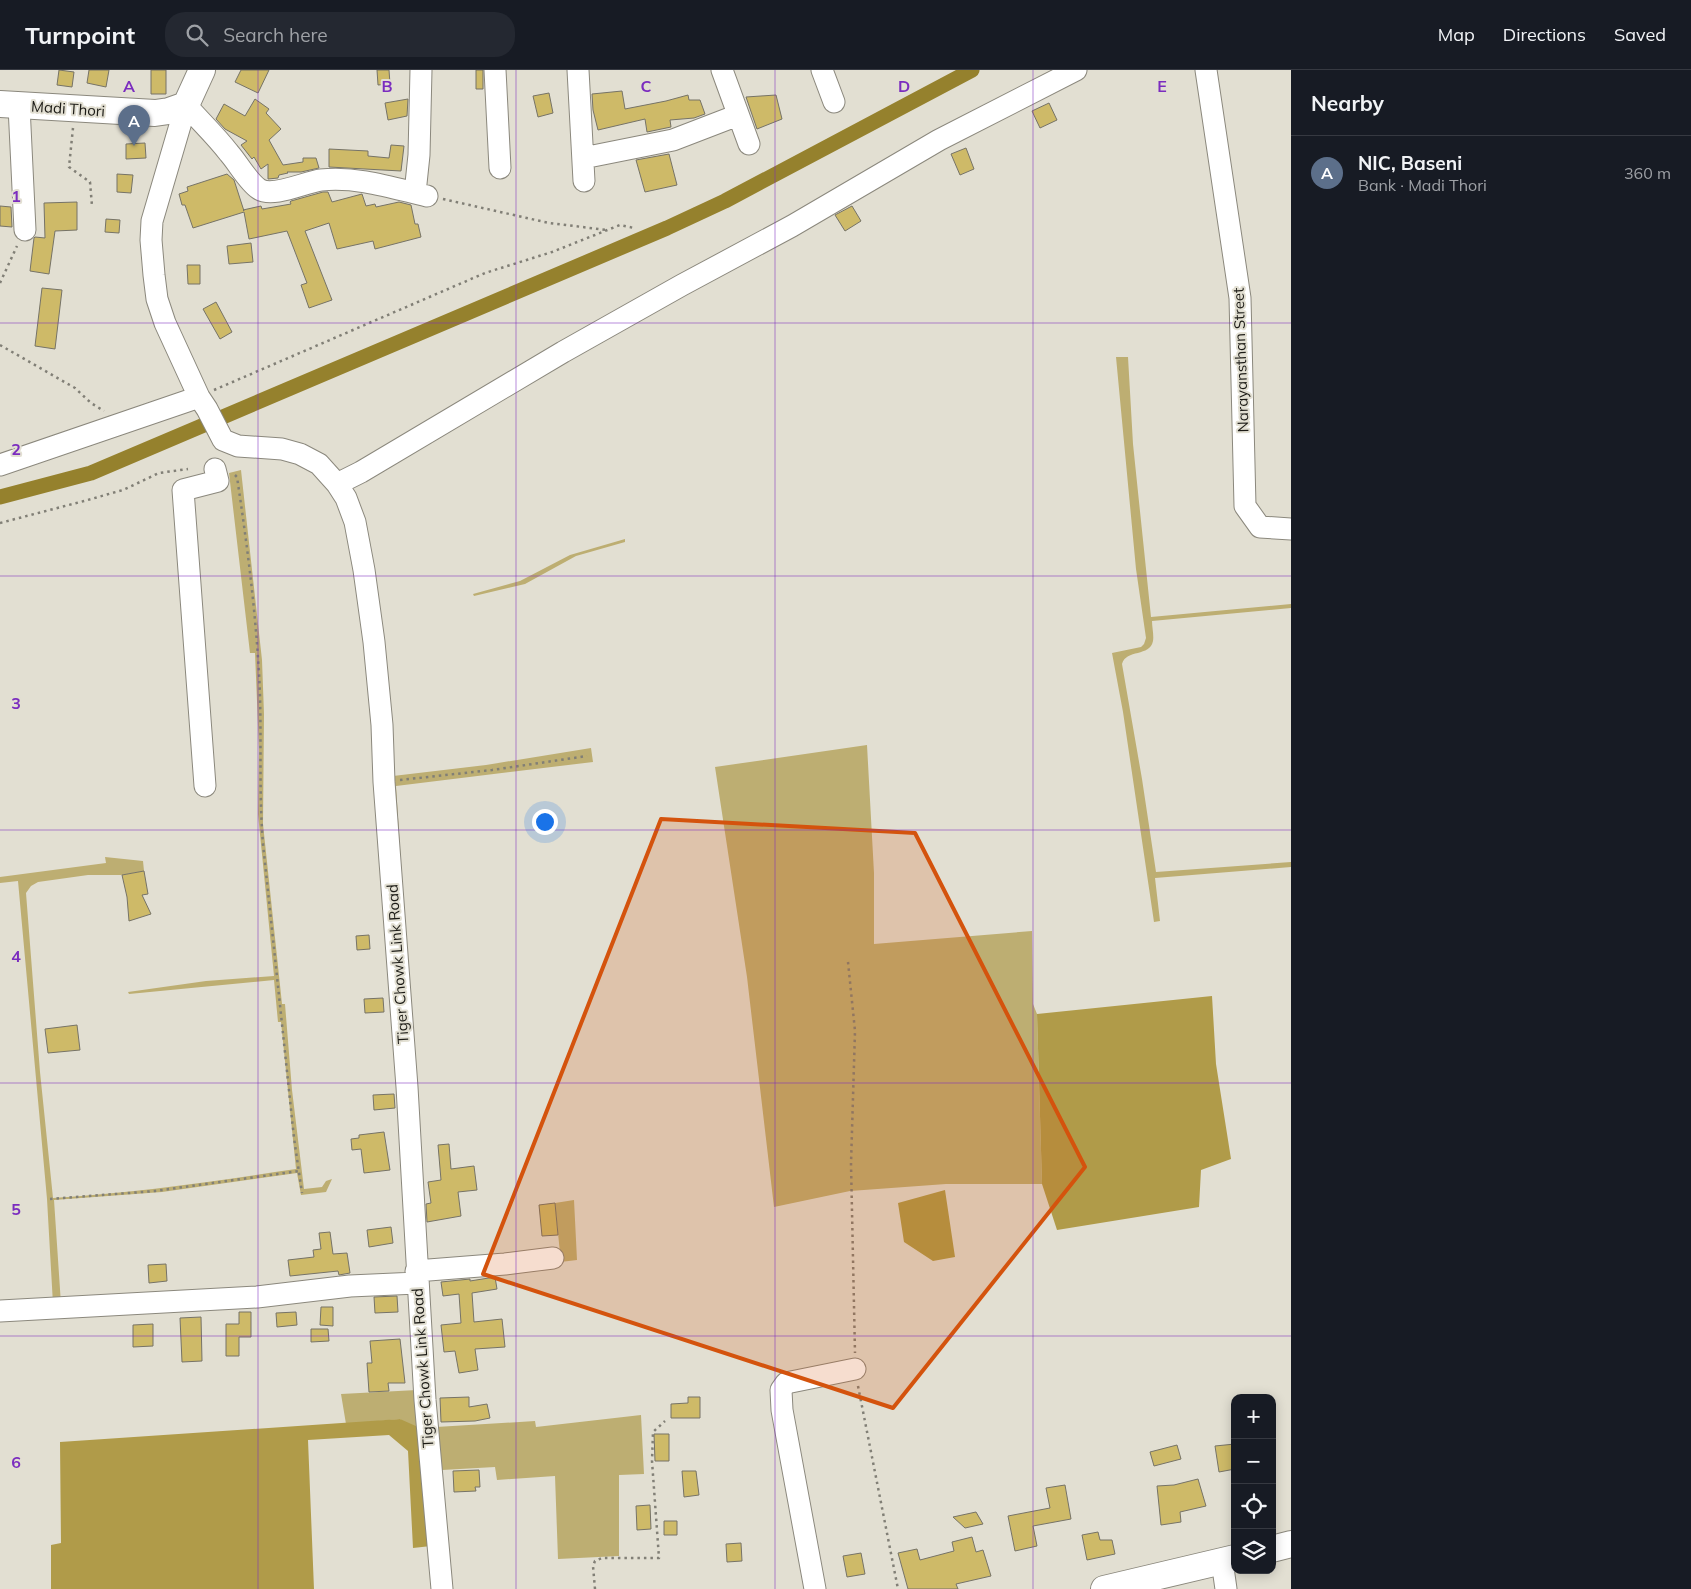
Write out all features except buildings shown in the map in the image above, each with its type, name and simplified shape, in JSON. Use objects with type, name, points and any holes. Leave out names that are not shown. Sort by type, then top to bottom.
[{"type":"main road","points":[[186,105],[202,70]]},
{"type":"main road","name":"Madi Thori","points":[[10,105],[155,113],[169,111],[186,105]]},
{"type":"main road","points":[[1276,1548],[1291,1544]]},
{"type":"main road","points":[[1104,1589],[1229,1559]]},
{"type":"street","points":[[186,105],[259,189],[269,192],[280,192],[294,186],[321,180],[345,180],[421,194],[419,155],[420,70]]},
{"type":"street","points":[[495,70],[500,168]]},
{"type":"street","points":[[580,70],[584,181]]},
{"type":"street","points":[[722,70],[748,144]]},
{"type":"street","points":[[822,70],[834,102]]},
{"type":"street","points":[[337,484],[361,472],[563,352],[792,226],[939,140],[1076,70]]},
{"type":"street","name":"Narayansthan Street","points":[[1206,70],[1240,298],[1245,506],[1260,528],[1291,529]]},
{"type":"street","points":[[10,105],[25,230]]},
{"type":"street","points":[[0,465],[124,422],[203,403],[164,322],[154,275],[151,240],[155,205],[186,105]]},
{"type":"street","points":[[583,158],[673,140],[738,115]]},
{"type":"street","name":"Tiger Chowk Link Road","points":[[203,403],[217,430],[224,440],[231,444],[282,448],[320,464],[346,498],[355,522],[367,584],[382,725],[384,782],[407,1077],[424,1400],[442,1589]]},
{"type":"street","points":[[205,786],[183,490],[218,481],[221,466]]},
{"type":"street","points":[[0,1311],[257,1297],[553,1258]]},
{"type":"street","points":[[815,1589],[782,1410],[781,1390],[786,1383],[855,1369]]},
{"type":"street","points":[[1226,1589],[1229,1559]]},
{"type":"path","points":[[75,109],[69,167],[90,182],[92,206]]},
{"type":"path","points":[[421,194],[549,223],[609,230]]},
{"type":"path","points":[[203,403],[485,273],[552,252],[620,225],[634,228]]},
{"type":"path","points":[[0,283],[25,230]]},
{"type":"path","points":[[0,344],[74,388],[92,403],[124,422]]},
{"type":"path","points":[[0,523],[123,490],[159,473],[221,466],[237,477],[256,639],[261,714],[260,810],[280,1018],[283,1023],[294,1138],[302,1193]]},
{"type":"path","points":[[384,782],[492,770],[587,756]]},
{"type":"path","points":[[848,962],[855,1031],[851,1164],[855,1369],[898,1589]]},
{"type":"path","points":[[50,1199],[155,1191],[299,1171]]},
{"type":"path","points":[[595,1589],[593,1566],[595,1561],[602,1558],[659,1558],[652,1461],[653,1432],[665,1421]]},
{"type":"highlighted area","points":[[661,819],[915,833],[1085,1167],[893,1408],[483,1274]]},
{"type":"shaded area","points":[[1116,357],[1128,357],[1133,444],[1151,617],[1291,604],[1291,608],[1152,621],[1153,641],[1151,646],[1124,659],[1122,664],[1156,872],[1291,862],[1291,867],[1155,878],[1160,921],[1154,922],[1123,712],[1112,653],[1141,647],[1146,638],[1136,569]]},
{"type":"shaded area","points":[[241,470],[262,660],[264,714],[263,824],[282,1004],[285,1004],[292,1090],[304,1189],[322,1187],[326,1181],[332,1179],[326,1192],[301,1195],[297,1173],[162,1192],[54,1200],[61,1304],[53,1304],[47,1199],[18,881],[0,883],[0,877],[106,863],[105,857],[143,861],[144,871],[122,875],[88,875],[38,882],[31,886],[26,893],[40,1072],[53,1198],[145,1190],[296,1169],[281,1022],[278,1022],[274,980],[129,994],[128,992],[206,981],[274,976],[258,814],[259,750],[255,653],[250,653],[229,473]]},
{"type":"shaded area","points":[[625,539],[625,542],[576,556],[525,584],[474,596],[473,594],[520,581],[570,555]]},
{"type":"shaded area","points":[[867,745],[874,873],[874,944],[1032,931],[1033,1004],[1037,1014],[1042,1184],[946,1184],[850,1191],[774,1207],[747,977],[715,767]]},
{"type":"shaded area","points":[[591,748],[593,762],[396,786],[418,1128],[423,1264],[436,1427],[535,1421],[536,1427],[641,1415],[644,1474],[619,1475],[619,1556],[558,1559],[555,1476],[497,1480],[495,1467],[442,1470],[453,1589],[447,1589],[420,1260],[415,1129],[393,776],[486,765]]},
{"type":"shaded area","points":[[1212,996],[1216,1064],[1231,1159],[1201,1170],[1199,1207],[1057,1230],[1042,1184],[1037,1014]]},
{"type":"shaded area","points":[[945,1190],[955,1257],[933,1261],[904,1242],[898,1203]]},
{"type":"shaded area","points":[[574,1200],[577,1260],[501,1269],[560,1253],[555,1203]]},
{"type":"shaded area","points":[[407,1290],[411,1291],[424,1441],[400,1419],[346,1424],[341,1394],[417,1390],[410,1295]]},
{"type":"shaded area","points":[[400,1419],[418,1427],[431,1546],[413,1548],[408,1451],[389,1435],[308,1440],[314,1589],[51,1589],[51,1545],[61,1543],[60,1442]]},
{"type":"waterway","points":[[0,497],[91,473],[667,228],[725,201],[972,70]]},
{"type":"place","name":"NIC, Baseni","points":[[134,146]]}]
